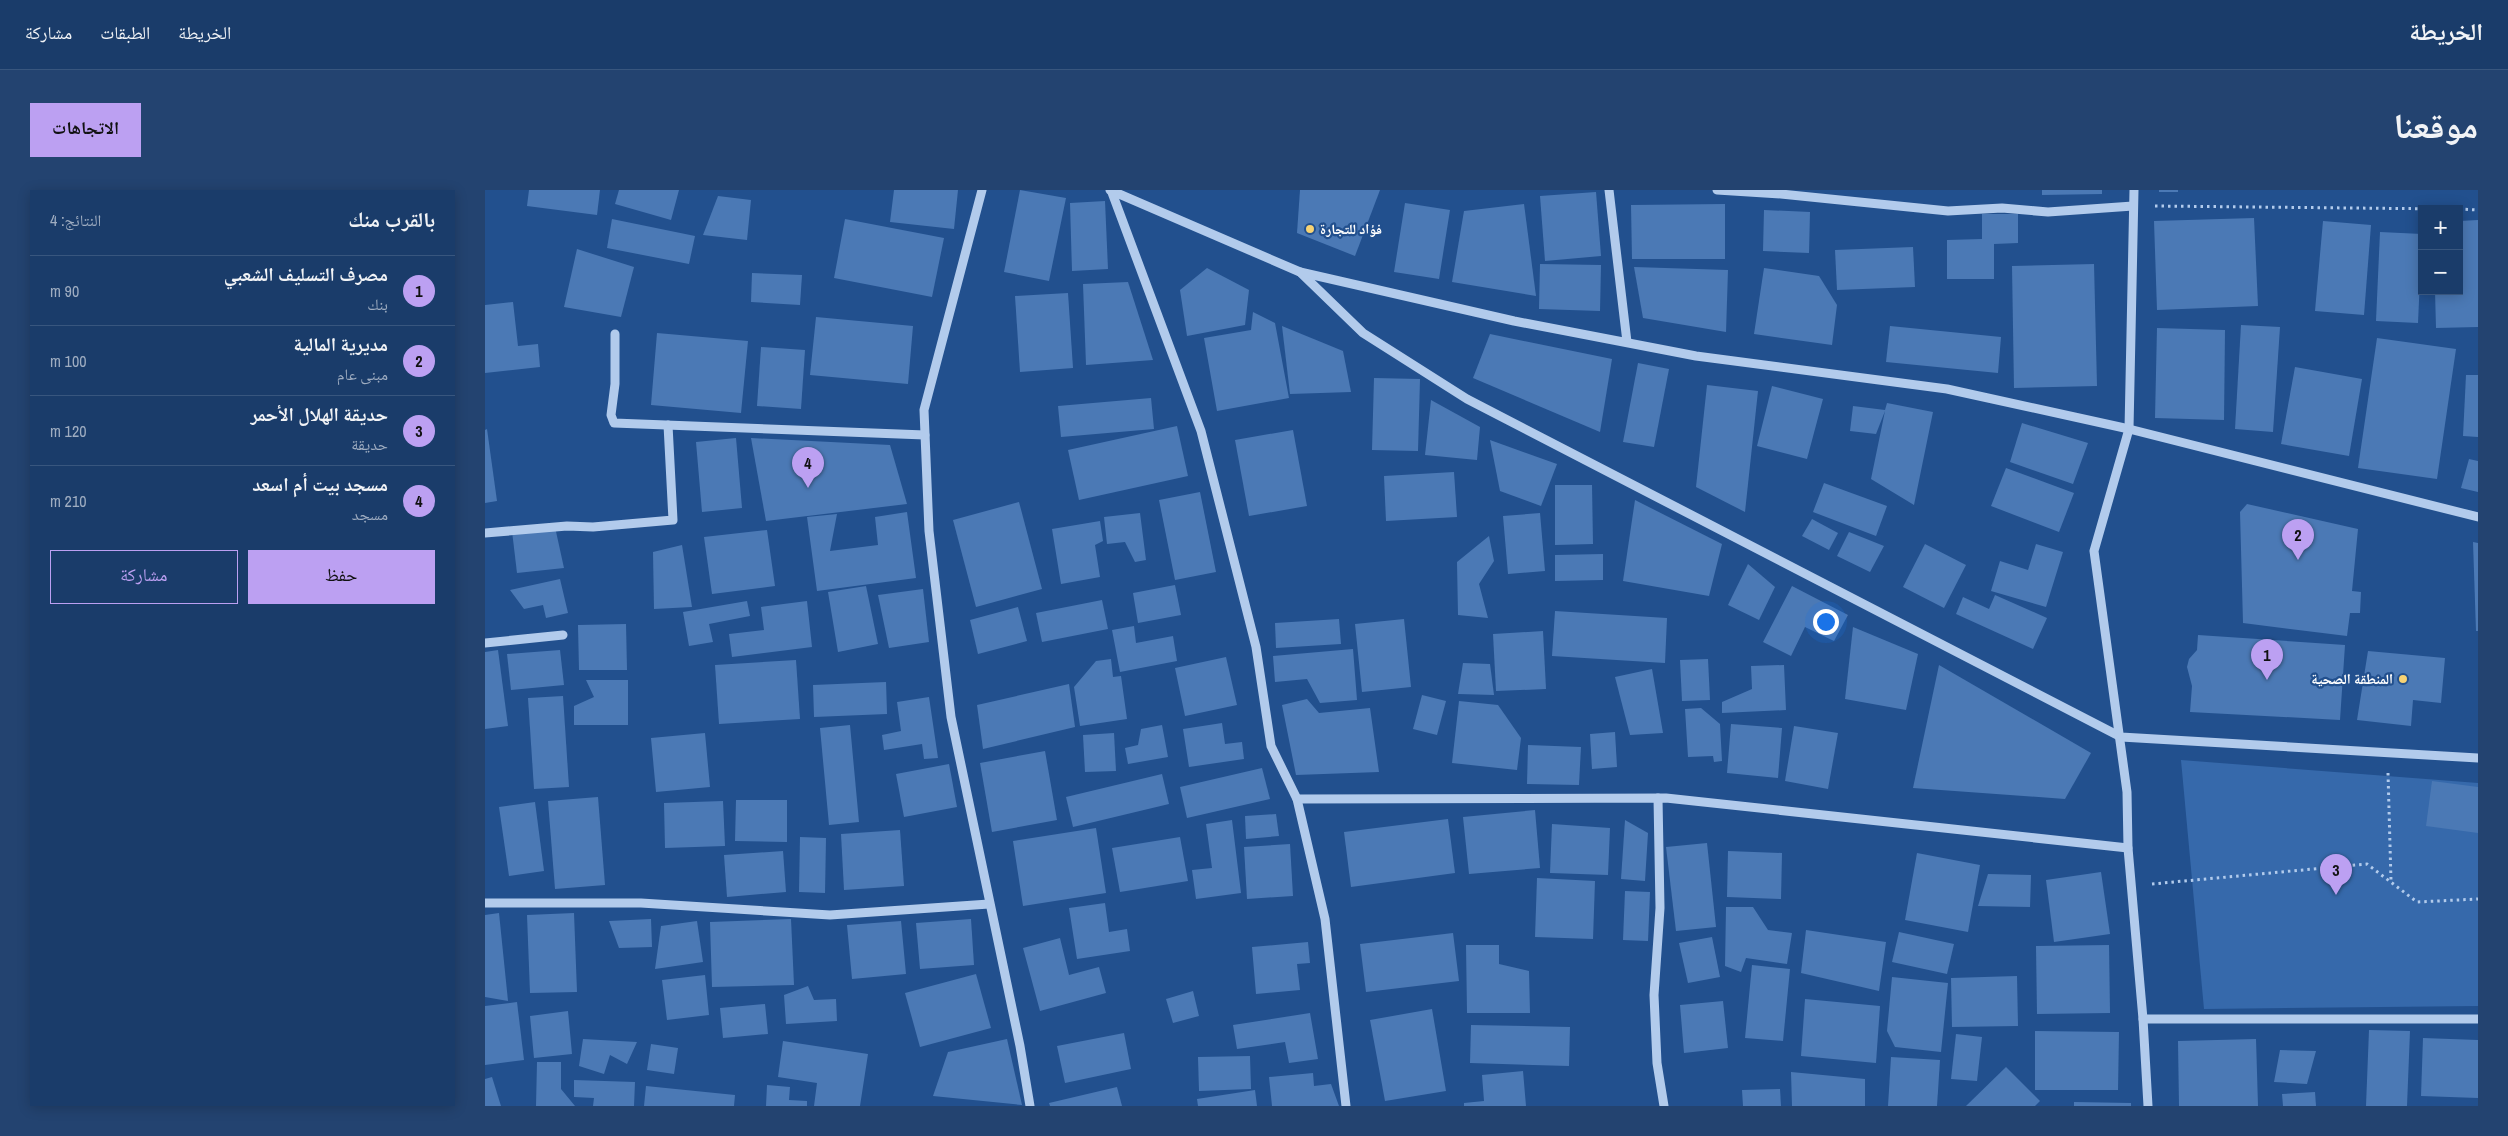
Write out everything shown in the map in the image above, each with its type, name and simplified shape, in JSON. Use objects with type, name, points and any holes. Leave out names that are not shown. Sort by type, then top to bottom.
[{"type":"street","points":[[982,190],[923,410],[929,531],[951,717],[1020,1046],[1030,1106]]},
{"type":"street","points":[[1111,190],[1300,272],[1514,321],[1696,356],[1947,388],[2129,429],[2478,517]]},
{"type":"street","points":[[1111,190],[1201,431],[1256,647],[1271,746],[1297,798],[1325,919],[1346,1106]]},
{"type":"street","points":[[1609,190],[1627,342]]},
{"type":"street","points":[[1717,190],[1781,194],[1949,212],[2002,208],[2048,212],[2133,206]]},
{"type":"street","points":[[2134,190],[2129,429],[2095,551],[2127,792],[2128,848],[2143,1019],[2148,1106]]},
{"type":"street","points":[[1300,272],[1363,333],[1467,399],[2121,737],[2478,758]]},
{"type":"street","points":[[615,334],[615,384],[611,415],[614,424],[925,434]]},
{"type":"street","points":[[485,534],[567,526],[593,527],[673,520],[668,425]]},
{"type":"street","points":[[485,643],[563,635]]},
{"type":"street","points":[[1297,798],[1658,798],[2128,848]]},
{"type":"street","points":[[1658,798],[1660,908],[1654,995],[1657,1063],[1664,1106]]},
{"type":"street","points":[[485,903],[641,903],[830,915],[989,904]]},
{"type":"street","points":[[2143,1019],[2478,1019]]},
{"type":"path","points":[[2133,206],[2418,209]]},
{"type":"path","points":[[2463,209],[2478,210]]},
{"type":"path","points":[[2387,752],[2391,882]]},
{"type":"path","points":[[2131,886],[2367,864],[2417,902],[2478,899]]},
{"type":"shaded area","points":[[2181,760],[2478,783],[2478,1006],[2204,1009]]},
{"type":"building","points":[[529,190],[600,190],[597,215],[527,206]]},
{"type":"building","points":[[619,190],[679,190],[671,220],[615,204]]},
{"type":"building","points":[[894,190],[958,190],[954,229],[890,222]]},
{"type":"building","points":[[1020,190],[1066,198],[1049,281],[1004,272]]},
{"type":"building","points":[[1300,190],[1380,190],[1355,256],[1297,233]]},
{"type":"building","points":[[2042,190],[2102,190],[2102,194],[2042,195]]},
{"type":"building","points":[[2159,190],[2178,190],[2178,192],[2159,192]]},
{"type":"building","points":[[1596,192],[1601,256],[1545,261],[1540,196]]},
{"type":"building","points":[[718,196],[751,200],[747,240],[703,235]]},
{"type":"building","points":[[1105,201],[1108,269],[1072,271],[1070,203]]},
{"type":"building","points":[[1405,203],[1450,210],[1439,279],[1394,272]]},
{"type":"building","points":[[1524,204],[1536,296],[1452,282],[1464,211]]},
{"type":"building","points":[[1725,204],[1725,259],[1632,259],[1631,205]]},
{"type":"building","points":[[1764,210],[1810,212],[1809,253],[1763,251]]},
{"type":"building","points":[[1982,214],[2018,214],[2018,243],[1994,244],[1994,279],[1947,279],[1947,240],[1982,239]]},
{"type":"building","points":[[2254,218],[2258,306],[2157,310],[2154,221]]},
{"type":"building","points":[[612,219],[695,236],[689,264],[607,248]]},
{"type":"building","points":[[845,219],[944,238],[932,297],[834,278]]},
{"type":"building","points":[[2478,220],[2478,327],[2436,328],[2435,295],[2463,295],[2463,221]]},
{"type":"building","points":[[2323,221],[2371,225],[2364,315],[2315,311]]},
{"type":"building","points":[[2380,232],[2418,234],[2418,323],[2376,321]]},
{"type":"building","points":[[1913,247],[1915,287],[1837,290],[1835,250]]},
{"type":"building","points":[[577,249],[634,267],[621,317],[564,307]]},
{"type":"building","points":[[1540,264],[1601,265],[1600,311],[1539,309]]},
{"type":"building","points":[[2094,264],[2097,386],[2014,388],[2012,266]]},
{"type":"building","points":[[1634,267],[1728,270],[1726,332],[1643,318]]},
{"type":"building","points":[[1207,268],[1249,290],[1245,325],[1187,336],[1180,290]]},
{"type":"building","points":[[1764,268],[1819,276],[1837,305],[1832,345],[1754,334]]},
{"type":"building","points":[[752,273],[802,275],[800,305],[751,302]]},
{"type":"building","points":[[1128,282],[1153,360],[1086,365],[1083,284]]},
{"type":"building","points":[[1068,293],[1073,368],[1020,372],[1015,296]]},
{"type":"building","points":[[513,302],[518,346],[538,344],[540,367],[485,373],[485,305]]},
{"type":"building","points":[[1253,312],[1275,323],[1289,398],[1217,411],[1204,338],[1251,330]]},
{"type":"building","points":[[816,317],[913,326],[908,384],[810,375]]},
{"type":"building","points":[[2241,325],[2280,327],[2273,432],[2235,429]]},
{"type":"building","points":[[1282,326],[1343,351],[1351,392],[1290,394]]},
{"type":"building","points":[[1890,326],[2001,337],[1998,373],[1886,362]]},
{"type":"building","points":[[2157,328],[2225,330],[2224,420],[2155,418]]},
{"type":"building","points":[[657,333],[748,341],[741,413],[651,405]]},
{"type":"building","points":[[1490,334],[1612,359],[1600,432],[1473,378]]},
{"type":"building","points":[[2377,338],[2456,349],[2437,479],[2358,468]]},
{"type":"building","points":[[761,347],[805,350],[801,409],[757,406]]},
{"type":"building","points":[[1638,363],[1669,369],[1654,447],[1623,442]]},
{"type":"building","points":[[2295,367],[2362,379],[2349,456],[2281,444]]},
{"type":"building","points":[[2466,375],[2478,375],[2478,437],[2463,436]]},
{"type":"building","points":[[1374,378],[1420,379],[1418,451],[1372,450]]},
{"type":"building","points":[[1707,385],[1758,391],[1745,512],[1696,487]]},
{"type":"building","points":[[1772,386],[1823,399],[1807,459],[1757,446]]},
{"type":"building","points":[[1151,398],[1154,429],[1061,437],[1058,406]]},
{"type":"building","points":[[1431,400],[1480,427],[1477,460],[1425,455]]},
{"type":"building","points":[[1887,403],[1933,412],[1914,505],[1871,479],[1885,411],[1876,434],[1850,431],[1853,406],[1885,410]]},
{"type":"building","points":[[2022,423],[2088,443],[2073,484],[2010,462]]},
{"type":"building","points":[[1177,426],[1188,476],[1079,500],[1068,450]]},
{"type":"building","points":[[487,429],[497,501],[485,503],[485,430]]},
{"type":"building","points":[[1293,430],[1307,506],[1249,516],[1235,440]]},
{"type":"building","points":[[736,438],[742,508],[702,512],[696,442]]},
{"type":"building","points":[[751,438],[890,445],[907,504],[766,521]]},
{"type":"building","points":[[1490,440],[1557,464],[1541,506],[1500,491]]},
{"type":"building","points":[[2469,459],[2478,461],[2478,492],[2461,488]]},
{"type":"building","points":[[2006,468],[2074,493],[2059,532],[1991,506]]},
{"type":"building","points":[[1454,472],[1457,517],[1386,521],[1384,476]]},
{"type":"building","points":[[1824,483],[1887,506],[1876,536],[1813,512]]},
{"type":"building","points":[[1555,485],[1592,485],[1593,544],[1555,545]]},
{"type":"building","points":[[1200,492],[1216,572],[1175,580],[1159,500]]},
{"type":"building","points":[[1635,500],[1722,544],[1709,596],[1623,581]]},
{"type":"building","points":[[1019,502],[1042,589],[976,607],[953,520]]},
{"type":"building","points":[[2247,504],[2358,529],[2352,591],[2361,592],[2360,613],[2350,613],[2347,636],[2243,623],[2240,512]]},
{"type":"building","points":[[907,512],[916,578],[817,591],[807,517],[837,514],[830,551],[878,545],[875,517]]},
{"type":"building","points":[[1140,513],[1146,560],[1135,562],[1125,542],[1107,544],[1104,517]]},
{"type":"building","points":[[1540,513],[1545,571],[1508,574],[1503,516]]},
{"type":"building","points":[[1812,519],[1838,533],[1829,550],[1802,536]]},
{"type":"building","points":[[1100,521],[1103,541],[1095,545],[1100,577],[1061,584],[1052,529]]},
{"type":"building","points":[[555,527],[564,568],[517,573],[512,531]]},
{"type":"building","points":[[767,530],[775,586],[712,594],[704,537]]},
{"type":"building","points":[[1849,532],[1884,546],[1870,572],[1837,556]]},
{"type":"building","points":[[1489,536],[1494,561],[1479,584],[1488,618],[1458,615],[1457,562]]},
{"type":"building","points":[[2473,542],[2478,543],[2478,631],[2476,631]]},
{"type":"building","points":[[1925,544],[1966,565],[1944,608],[1903,587]]},
{"type":"building","points":[[2036,544],[2063,552],[2046,607],[1991,591],[2000,561],[2028,570]]},
{"type":"building","points":[[682,545],[692,607],[654,609],[653,552]]},
{"type":"building","points":[[1603,554],[1603,580],[1555,581],[1555,555]]},
{"type":"building","points":[[1748,564],[1775,587],[1759,620],[1728,605]]},
{"type":"building","points":[[560,579],[568,613],[546,618],[543,605],[524,609],[510,590]]},
{"type":"building","points":[[1175,585],[1181,615],[1138,623],[1133,593]]},
{"type":"building","points":[[866,586],[878,644],[838,652],[828,592]]},
{"type":"building","points":[[1792,586],[1848,615],[1834,641],[1805,627],[1791,656],[1763,642]]},
{"type":"building","points":[[923,589],[929,642],[889,648],[878,595]]},
{"type":"building","points":[[1995,595],[2047,618],[2033,649],[1956,614],[1963,597],[1989,609]]},
{"type":"building","points":[[1102,600],[1108,629],[1042,642],[1036,613]]},
{"type":"building","points":[[747,601],[750,616],[709,624],[713,642],[689,646],[683,612]]},
{"type":"building","points":[[807,601],[812,647],[732,657],[729,634],[764,630],[761,607]]},
{"type":"building","points":[[1018,607],[1027,641],[978,654],[970,620]]},
{"type":"building","points":[[1555,611],[1667,618],[1665,663],[1552,656]]},
{"type":"building","points":[[1339,619],[1341,644],[1276,648],[1275,623]]},
{"type":"building","points":[[1404,619],[1411,687],[1362,692],[1355,624]]},
{"type":"building","points":[[626,624],[627,670],[579,670],[578,625]]},
{"type":"building","points":[[1134,626],[1136,643],[1173,636],[1177,661],[1120,672],[1112,630]]},
{"type":"building","points":[[1853,627],[1918,654],[1906,710],[1845,699]]},
{"type":"building","points":[[1543,631],[1546,689],[1496,691],[1493,634]]},
{"type":"building","points":[[2198,635],[2345,645],[2340,720],[2190,712],[2192,686],[2187,667],[2189,659],[2197,650]]},
{"type":"building","points":[[1353,649],[1357,700],[1320,703],[1307,679],[1275,682],[1273,656]]},
{"type":"building","points":[[498,650],[508,726],[485,729],[485,652]]},
{"type":"building","points":[[560,650],[564,685],[511,690],[507,654]]},
{"type":"building","name":"المنطقة الصحية","points":[[2368,651],[2445,658],[2441,703],[2413,700],[2411,726],[2357,720]]},
{"type":"building","points":[[1226,657],[1237,705],[1185,716],[1175,668]]},
{"type":"building","points":[[1111,659],[1113,677],[1121,676],[1127,719],[1080,726],[1074,687],[1096,661]]},
{"type":"building","points":[[1708,659],[1710,700],[1682,701],[1680,660]]},
{"type":"building","points":[[796,660],[800,719],[719,724],[715,665]]},
{"type":"building","points":[[1463,663],[1490,664],[1494,695],[1458,694]]},
{"type":"building","points":[[1784,665],[1786,710],[1722,713],[1722,702],[1752,689],[1751,666]]},
{"type":"building","points":[[1939,665],[2091,753],[2065,799],[1913,788]]},
{"type":"building","points":[[1652,669],[1663,733],[1630,735],[1615,677]]},
{"type":"building","points":[[586,680],[628,680],[628,725],[574,725],[574,706],[594,697]]},
{"type":"building","points":[[886,682],[887,714],[814,717],[813,685]]},
{"type":"building","points":[[1069,684],[1075,727],[983,749],[977,705]]},
{"type":"building","points":[[1422,695],[1446,701],[1437,735],[1413,729]]},
{"type":"building","points":[[563,696],[569,787],[534,789],[528,698]]},
{"type":"building","points":[[929,697],[938,758],[924,759],[922,744],[884,750],[882,735],[901,731],[897,702]]},
{"type":"building","points":[[1307,699],[1319,713],[1370,708],[1379,772],[1296,775],[1282,705]]},
{"type":"building","points":[[1459,701],[1498,705],[1521,738],[1517,770],[1452,763]]},
{"type":"building","points":[[1701,708],[1720,724],[1722,761],[1714,762],[1713,756],[1688,757],[1685,709]]},
{"type":"building","points":[[1222,723],[1225,744],[1242,742],[1244,759],[1189,767],[1183,729]]},
{"type":"building","points":[[1731,724],[1782,728],[1778,778],[1727,773]]},
{"type":"building","points":[[850,725],[859,822],[829,825],[820,728]]},
{"type":"building","points":[[1162,725],[1168,757],[1128,764],[1125,748],[1138,745],[1141,729]]},
{"type":"building","points":[[1794,726],[1838,733],[1828,789],[1785,781]]},
{"type":"building","points":[[1615,732],[1617,767],[1592,769],[1590,734]]},
{"type":"building","points":[[705,733],[710,787],[656,792],[651,738]]},
{"type":"building","points":[[1114,733],[1116,771],[1085,772],[1083,735]]},
{"type":"building","points":[[1528,745],[1581,747],[1579,785],[1527,784]]},
{"type":"building","points":[[1045,751],[1057,820],[992,832],[980,763]]},
{"type":"building","points":[[949,764],[957,807],[904,817],[896,774]]},
{"type":"building","points":[[1262,768],[1270,799],[1187,818],[1180,787]]},
{"type":"building","points":[[1162,774],[1169,804],[1073,827],[1066,797]]},
{"type":"building","points":[[2432,781],[2478,787],[2478,833],[2426,826]]},
{"type":"building","points":[[598,797],[605,885],[555,889],[548,801]]},
{"type":"building","points":[[736,800],[787,800],[787,842],[735,841]]},
{"type":"building","points":[[723,801],[725,846],[665,848],[664,803]]},
{"type":"building","points":[[535,802],[544,871],[509,876],[499,807]]},
{"type":"building","points":[[1535,810],[1540,868],[1469,874],[1463,817]]},
{"type":"building","points":[[1276,814],[1279,836],[1246,839],[1245,816]]},
{"type":"building","points":[[1448,819],[1455,873],[1351,887],[1344,832]]},
{"type":"building","points":[[1232,820],[1241,893],[1196,899],[1192,870],[1212,868],[1206,824]]},
{"type":"building","points":[[1625,820],[1648,833],[1645,881],[1621,879]]},
{"type":"building","points":[[1552,824],[1610,828],[1608,875],[1550,873]]},
{"type":"building","points":[[1096,828],[1106,893],[1023,906],[1013,841]]},
{"type":"building","points":[[900,830],[904,886],[844,890],[841,834]]},
{"type":"building","points":[[800,837],[826,838],[825,893],[799,892]]},
{"type":"building","points":[[1180,837],[1188,881],[1120,892],[1112,848]]},
{"type":"building","points":[[1707,843],[1716,927],[1676,931],[1666,847]]},
{"type":"building","points":[[1290,844],[1293,896],[1247,899],[1244,847]]},
{"type":"building","points":[[783,851],[786,892],[727,897],[724,855]]},
{"type":"building","points":[[1728,851],[1782,853],[1781,899],[1727,897]]},
{"type":"building","points":[[1917,853],[1980,865],[1968,932],[1905,920]]},
{"type":"building","points":[[2101,872],[2110,934],[2054,942],[2046,880]]},
{"type":"building","points":[[1988,874],[2031,875],[2030,907],[1978,906]]},
{"type":"building","points":[[1537,878],[1595,881],[1593,939],[1535,937]]},
{"type":"building","points":[[1625,891],[1650,892],[1648,941],[1623,940]]},
{"type":"building","points":[[1105,903],[1109,932],[1127,929],[1130,951],[1077,959],[1069,908]]},
{"type":"building","points":[[1726,907],[1753,907],[1768,930],[1792,933],[1787,964],[1746,958],[1741,972],[1725,966]]},
{"type":"building","points":[[499,913],[508,1001],[485,997],[485,915]]},
{"type":"building","points":[[574,913],[577,992],[530,993],[527,915]]},
{"type":"building","points":[[651,919],[652,947],[619,948],[609,921]]},
{"type":"building","points":[[791,919],[794,985],[712,987],[710,922]]},
{"type":"building","points":[[971,919],[974,965],[920,969],[916,923]]},
{"type":"building","points":[[697,921],[703,962],[655,969],[661,926]]},
{"type":"building","points":[[901,921],[906,974],[852,979],[847,925]]},
{"type":"building","points":[[1806,930],[1886,942],[1879,991],[1801,973]]},
{"type":"building","points":[[1899,932],[1954,944],[1947,974],[1892,962]]},
{"type":"building","points":[[1453,933],[1459,981],[1366,992],[1360,944]]},
{"type":"building","points":[[1712,937],[1720,977],[1688,983],[1679,943]]},
{"type":"building","points":[[1060,938],[1069,975],[1099,967],[1106,993],[1040,1011],[1023,948]]},
{"type":"building","points":[[1308,942],[1310,963],[1297,964],[1300,990],[1256,994],[1252,947]]},
{"type":"building","points":[[1466,945],[1499,945],[1499,964],[1529,971],[1530,1013],[1467,1013]]},
{"type":"building","points":[[2109,945],[2110,1013],[2037,1014],[2036,946]]},
{"type":"building","points":[[1752,965],[1790,969],[1783,1041],[1745,1038]]},
{"type":"building","points":[[976,974],[991,1028],[920,1047],[905,993]]},
{"type":"building","points":[[705,975],[709,1015],[667,1020],[662,980]]},
{"type":"building","points":[[2017,976],[2018,1026],[1952,1027],[1951,978]]},
{"type":"building","points":[[1892,977],[1948,983],[1941,1052],[1895,1047],[1887,1031]]},
{"type":"building","points":[[808,986],[814,1000],[836,999],[837,1021],[786,1024],[784,995]]},
{"type":"building","points":[[1193,991],[1199,1016],[1173,1023],[1166,999]]},
{"type":"building","points":[[1805,999],[1880,1006],[1876,1063],[1801,1056]]},
{"type":"building","points":[[1723,1001],[1728,1048],[1684,1053],[1680,1005]]},
{"type":"building","points":[[517,1002],[524,1060],[485,1065],[485,1006]]},
{"type":"building","points":[[765,1004],[768,1034],[723,1038],[720,1008]]},
{"type":"building","points":[[1432,1009],[1446,1091],[1385,1101],[1370,1020]]},
{"type":"building","points":[[568,1011],[572,1054],[534,1058],[530,1016]]},
{"type":"building","points":[[1310,1013],[1318,1059],[1289,1063],[1285,1042],[1237,1049],[1233,1025]]},
{"type":"building","points":[[1471,1025],[1570,1027],[1569,1066],[1470,1063]]},
{"type":"building","points":[[2369,1030],[2410,1031],[2407,1106],[2366,1106]]},
{"type":"building","points":[[2035,1031],[2119,1032],[2118,1090],[2035,1090]]},
{"type":"building","points":[[1124,1033],[1131,1069],[1065,1083],[1057,1046]]},
{"type":"building","points":[[1956,1034],[1982,1037],[1977,1081],[1951,1079]]},
{"type":"building","points":[[2423,1038],[2478,1040],[2478,1098],[2421,1096]]},
{"type":"building","points":[[583,1039],[637,1042],[627,1064],[610,1055],[604,1074],[579,1066]]},
{"type":"building","points":[[1007,1039],[1022,1105],[933,1096],[948,1052]]},
{"type":"building","points":[[2256,1039],[2258,1106],[2179,1106],[2178,1041]]},
{"type":"building","points":[[783,1041],[868,1054],[860,1106],[814,1106],[817,1083],[778,1077]]},
{"type":"building","points":[[651,1044],[678,1048],[674,1074],[647,1070]]},
{"type":"building","points":[[2280,1050],[2316,1051],[2307,1084],[2274,1082]]},
{"type":"building","points":[[1250,1056],[1251,1089],[1199,1091],[1198,1057]]},
{"type":"building","points":[[1891,1057],[1940,1060],[1937,1106],[1888,1106]]},
{"type":"building","points":[[537,1062],[561,1062],[561,1089],[575,1106],[536,1106]]},
{"type":"building","points":[[2006,1067],[2040,1101],[2035,1106],[1966,1106]]},
{"type":"building","points":[[1523,1071],[1526,1106],[1464,1106],[1464,1103],[1484,1101],[1482,1075]]},
{"type":"building","points":[[1791,1072],[1865,1079],[1865,1106],[1792,1106]]},
{"type":"building","points":[[1313,1073],[1314,1086],[1331,1084],[1339,1106],[1272,1106],[1269,1077]]},
{"type":"building","points":[[492,1077],[501,1106],[485,1106],[485,1079]]},
{"type":"building","points":[[574,1080],[635,1082],[634,1106],[593,1106],[594,1098],[574,1097]]},
{"type":"building","points":[[767,1085],[790,1087],[789,1100],[807,1101],[807,1106],[766,1106]]},
{"type":"building","points":[[646,1086],[735,1095],[734,1106],[644,1106]]},
{"type":"building","points":[[1117,1087],[1122,1106],[1050,1106],[1049,1103]]},
{"type":"building","points":[[1780,1089],[1781,1106],[1743,1106],[1742,1090]]},
{"type":"building","points":[[1255,1090],[1257,1106],[1198,1106],[1197,1099]]},
{"type":"building","points":[[2315,1092],[2316,1106],[2283,1106],[2282,1094]]},
{"type":"building","points":[[2074,1102],[2131,1103],[2131,1106],[2074,1106]]},
{"type":"place","name":"فؤاد للتجارة","points":[[1310,229]]},
{"type":"place","name":"مسجد بيت أم اسعد","points":[[808,488]]},
{"type":"place","name":"مديرية المالية","points":[[2298,560]]},
{"type":"place","name":"المنطقة الصحية","points":[[2403,679]]},
{"type":"place","name":"مصرف التسليف الشعبي","points":[[2267,680]]},
{"type":"place","name":"حديقة الهلال الأحمر","points":[[2336,895]]}]
